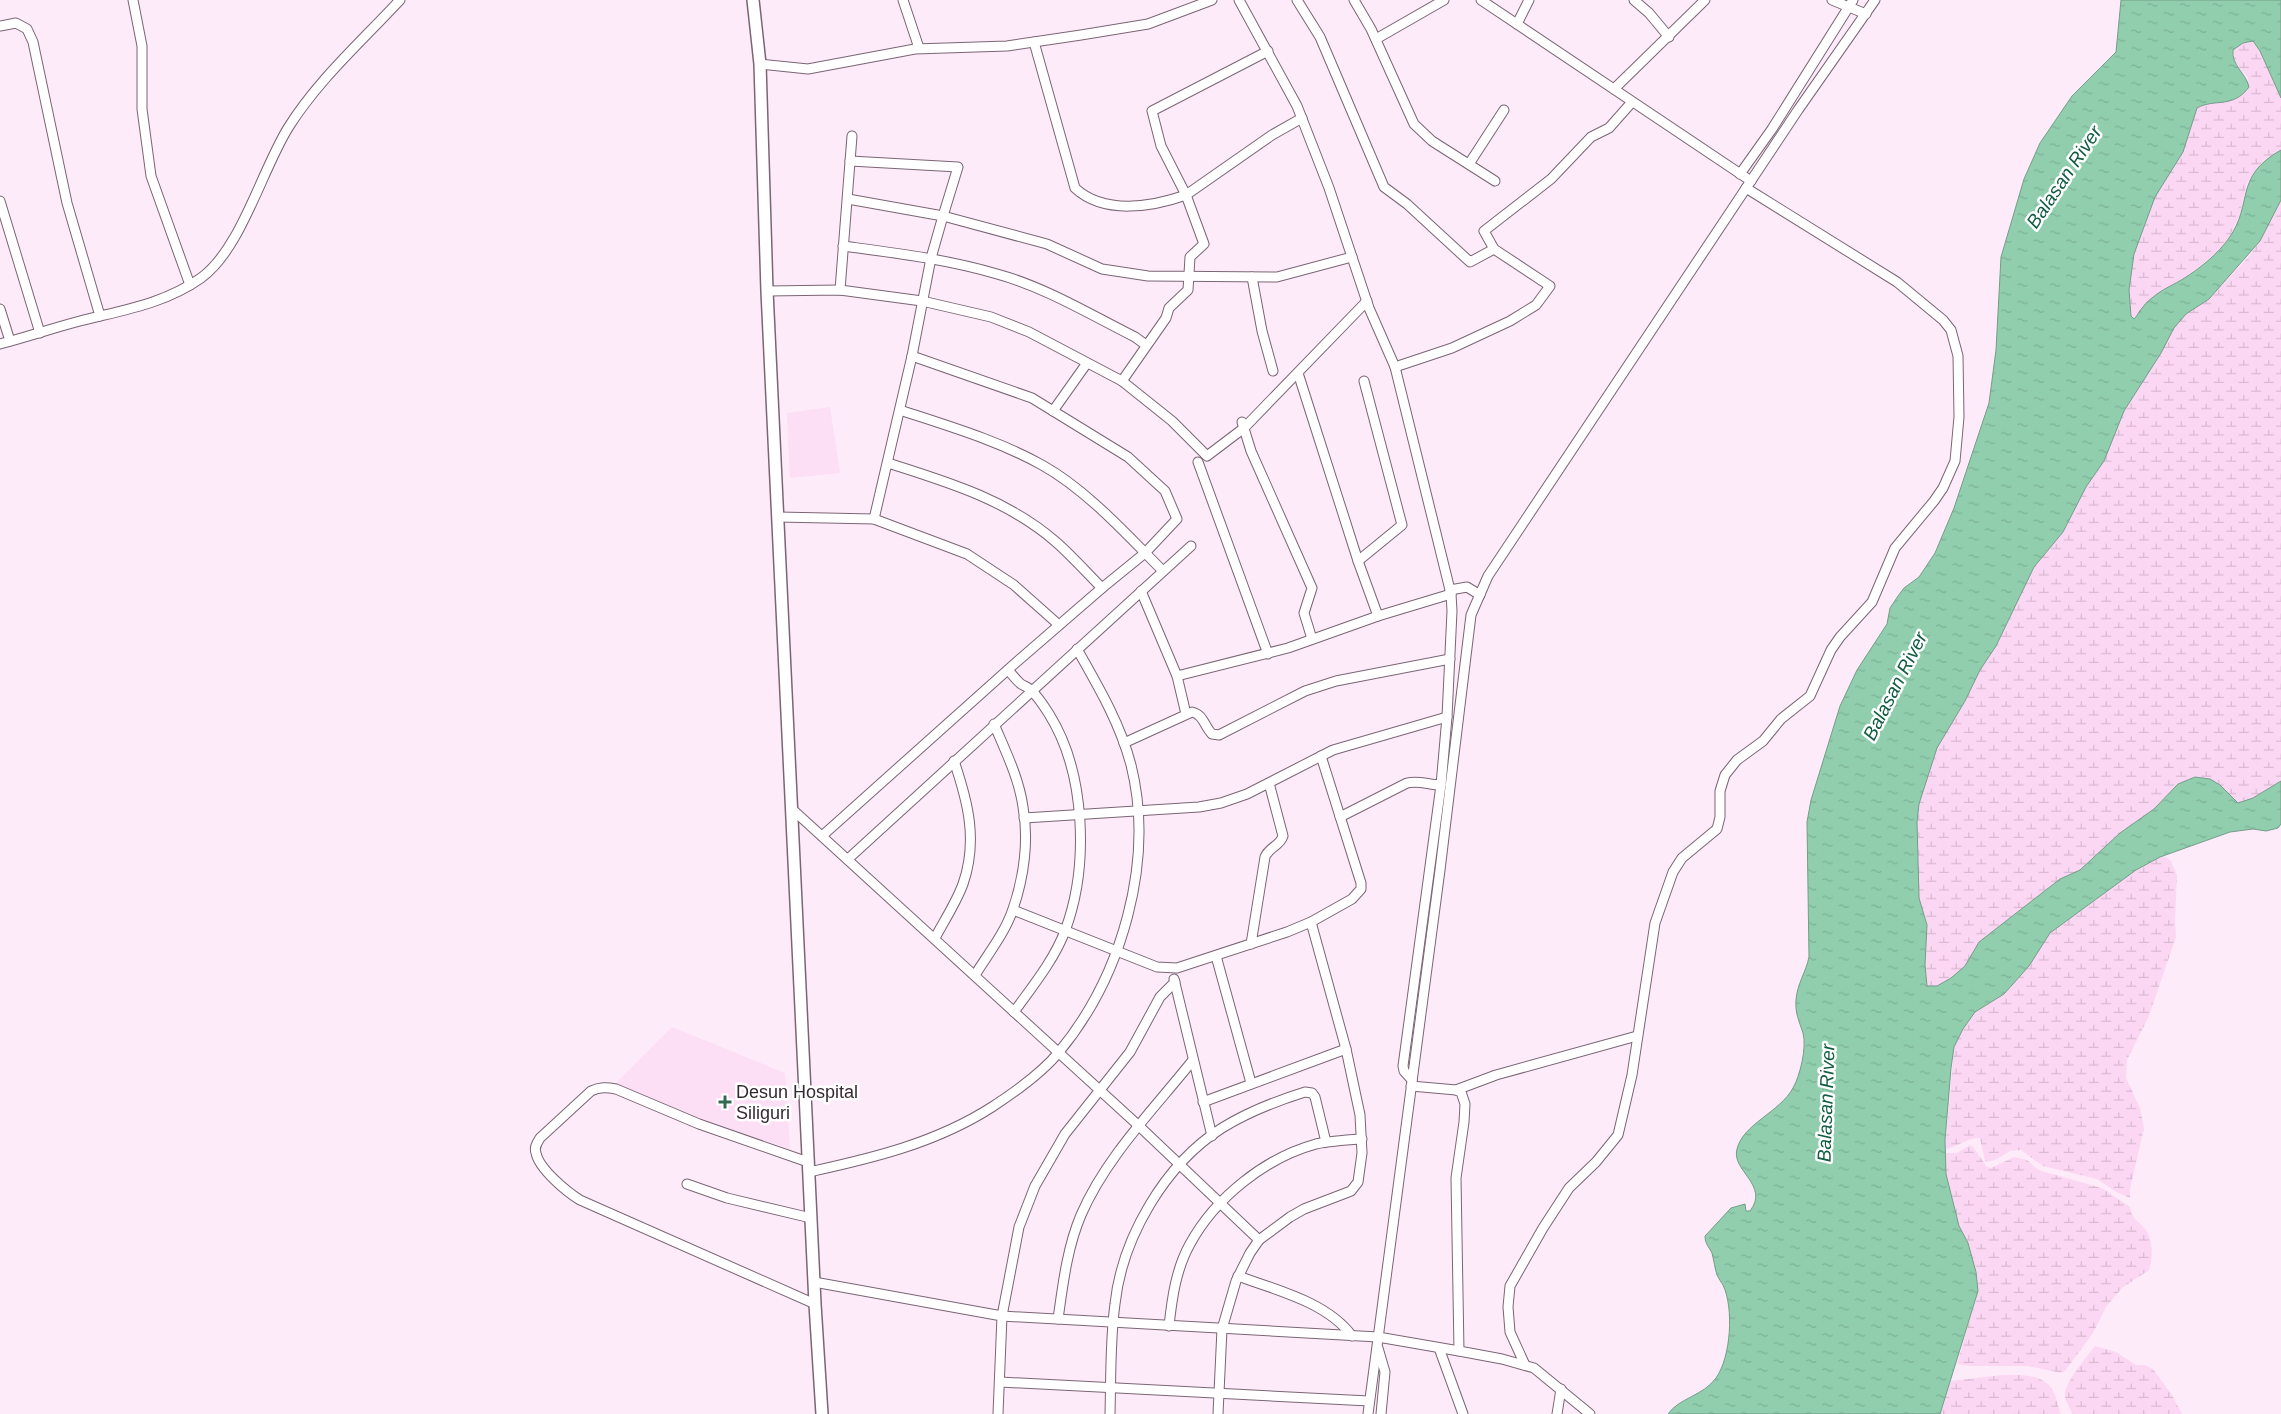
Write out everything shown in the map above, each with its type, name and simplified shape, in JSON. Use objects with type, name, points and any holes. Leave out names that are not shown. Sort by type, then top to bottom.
[{"type":"main road","points":[[753,0],[760,64],[778,516],[808,1167],[822,1414]]},
{"type":"street","points":[[133,0],[142,46],[142,109],[151,176],[190,285]]},
{"type":"street","points":[[0,344],[158,301],[190,285],[212,268],[228,250],[271,158],[305,104],[321,83],[400,0]]},
{"type":"street","points":[[903,0],[919,48]]},
{"type":"street","points":[[760,64],[808,69],[919,48],[1007,46],[1148,24],[1212,0]]},
{"type":"street","points":[[1239,0],[1268,51],[1302,118],[1367,301],[1395,367],[1450,592],[1452,611],[1450,659],[1441,785],[1403,1066],[1404,1071],[1412,1083],[1456,1090],[1496,1075],[1637,1036]]},
{"type":"street","points":[[1297,0],[1320,37],[1384,187],[1407,204],[1470,262],[1494,249]]},
{"type":"street","points":[[1354,0],[1376,39],[1414,124],[1432,141],[1495,181]]},
{"type":"street","points":[[1376,39],[1444,0]]},
{"type":"street","points":[[1481,0],[1740,174],[1749,185],[1897,282],[1938,315],[1951,330],[1958,356],[1958,417],[1955,461],[1943,488],[1895,548],[1872,602],[1840,637],[1831,650],[1810,696],[1781,719],[1763,741],[1737,760],[1722,781],[1720,817],[1717,830],[1682,858],[1668,882],[1652,938],[1632,1075],[1618,1135],[1596,1162],[1569,1188],[1543,1228],[1510,1286],[1508,1307],[1510,1332],[1525,1365]]},
{"type":"street","points":[[1517,24],[1530,0]]},
{"type":"street","points":[[1634,0],[1649,12],[1669,37]]},
{"type":"street","points":[[1614,89],[1705,0]]},
{"type":"street","points":[[1832,0],[1850,4],[1866,14]]},
{"type":"street","points":[[1368,1414],[1471,616],[1488,576],[1749,185],[1876,0]]},
{"type":"street","points":[[1740,174],[1772,129],[1850,4]]},
{"type":"street","points":[[0,26],[16,23],[28,29],[33,42],[67,203],[100,316]]},
{"type":"street","points":[[1034,42],[1075,188],[1083,196],[1099,203],[1142,206],[1170,201],[1186,195],[1272,135],[1302,118]]},
{"type":"street","points":[[1122,381],[1166,318],[1169,308],[1188,290],[1190,256],[1204,244],[1186,195],[1162,146],[1152,111],[1268,51]]},
{"type":"street","points":[[1395,367],[1452,348],[1510,321],[1536,305],[1550,286],[1494,249],[1484,231],[1551,178],[1591,137],[1609,128],[1632,102]]},
{"type":"street","points":[[1469,164],[1504,110]]},
{"type":"street","points":[[840,290],[852,136]]},
{"type":"street","points":[[850,161],[958,166],[932,258],[912,356],[874,519]]},
{"type":"street","points":[[848,199],[943,216],[1048,244],[1102,269],[1148,276],[1277,277],[1352,257]]},
{"type":"street","points":[[0,201],[40,333]]},
{"type":"street","points":[[843,246],[932,258],[998,274],[1033,287],[1135,337],[1146,345]]},
{"type":"street","points":[[1252,277],[1262,331],[1273,371]]},
{"type":"street","points":[[768,291],[840,290],[922,301],[991,317],[1029,332],[1122,381],[1172,421],[1207,456],[1298,373],[1367,301]]},
{"type":"street","points":[[0,309],[10,341]]},
{"type":"street","points":[[822,836],[1059,624],[1145,553],[1177,519],[1165,491],[1128,457],[1032,398],[912,356]]},
{"type":"street","points":[[1053,411],[1087,362]]},
{"type":"street","points":[[1298,373],[1358,561],[1378,616]]},
{"type":"street","points":[[1358,561],[1402,525],[1364,381]]},
{"type":"street","points":[[900,410],[990,439],[1044,466],[1099,506],[1163,571]]},
{"type":"street","points":[[1243,425],[1251,451],[1312,588],[1304,613],[1312,639]]},
{"type":"street","points":[[1198,462],[1268,654]]},
{"type":"street","points":[[888,463],[965,487],[1014,512],[1055,542],[1102,588]]},
{"type":"street","points":[[778,516],[874,519],[968,554],[1014,585],[1059,624]]},
{"type":"street","points":[[848,860],[1031,690],[1191,546]]},
{"type":"street","points":[[1177,676],[1268,654],[1467,587],[1480,595]]},
{"type":"street","points":[[1141,591],[1177,676],[1186,714]]},
{"type":"street","points":[[815,1304],[580,1200],[559,1185],[538,1159],[535,1152],[536,1146],[540,1138],[591,1091],[599,1087],[616,1089],[698,1124],[808,1167],[898,1151],[938,1134],[992,1107],[1035,1075],[1059,1052],[1081,1021],[1099,988],[1116,951],[1127,918],[1136,878],[1139,833],[1132,774],[1124,743],[1110,709],[1077,649]]},
{"type":"street","points":[[1124,743],[1192,712],[1198,714],[1212,734],[1219,735],[1305,691],[1336,681],[1450,659]]},
{"type":"street","points":[[1008,670],[1019,683],[1031,690],[1049,714],[1065,749],[1080,813],[1078,869],[1073,900],[1064,931],[1038,978],[1014,1012]]},
{"type":"street","points":[[1024,818],[1080,813],[1137,811],[1221,803],[1247,794],[1333,750],[1447,717]]},
{"type":"street","points":[[975,975],[1013,910],[1024,856],[1024,818],[1015,774],[994,724]]},
{"type":"street","points":[[1013,910],[1157,967],[1172,969],[1216,956],[1311,922],[1352,899],[1361,889],[1361,883],[1321,756]]},
{"type":"street","points":[[934,938],[963,884],[971,837],[967,805],[954,761]]},
{"type":"street","points":[[1340,817],[1407,784],[1418,781],[1426,784],[1441,785]]},
{"type":"street","points":[[1251,944],[1265,857],[1270,848],[1282,841],[1283,836],[1269,783]]},
{"type":"street","points":[[792,809],[1059,1052],[1259,1240]]},
{"type":"street","points":[[1218,1414],[1222,1329],[1238,1276],[1259,1240],[1304,1209],[1352,1191],[1358,1182],[1362,1139],[1360,1115],[1346,1049],[1311,922]]},
{"type":"street","points":[[1216,956],[1250,1083]]},
{"type":"street","points":[[1172,969],[1212,1136]]},
{"type":"street","points":[[998,1414],[1002,1316],[1020,1227],[1035,1186],[1065,1134],[1130,1052],[1160,997],[1175,982]]},
{"type":"street","points":[[1203,1102],[1346,1049]]},
{"type":"street","points":[[1058,1319],[1068,1259],[1082,1213],[1103,1176],[1139,1126],[1193,1060]]},
{"type":"street","points":[[1456,1090],[1463,1096],[1465,1104],[1456,1178],[1459,1351]]},
{"type":"street","points":[[1110,1414],[1117,1291],[1133,1237],[1148,1209],[1179,1163],[1212,1136],[1254,1110],[1305,1092],[1312,1093],[1315,1097],[1326,1142]]},
{"type":"street","points":[[1169,1326],[1173,1296],[1185,1254],[1220,1202],[1279,1158],[1326,1142],[1362,1139]]},
{"type":"street","points":[[687,1184],[727,1198],[811,1218]]},
{"type":"street","points":[[1238,1276],[1327,1313],[1344,1325],[1352,1336]]},
{"type":"street","points":[[814,1282],[1002,1316],[1352,1336],[1459,1351],[1525,1365],[1542,1373],[1590,1414]]},
{"type":"street","points":[[1377,1341],[1385,1372],[1381,1414]]},
{"type":"street","points":[[1439,1348],[1463,1414]]},
{"type":"street","points":[[1000,1382],[1370,1401]]},
{"type":"street","points":[[1557,1414],[1561,1389]]},
{"type":"shaded area","points":[[830,407],[840,473],[790,478],[787,413]]},
{"type":"shaded area","name":"Desun Hospital Siliguri","points":[[672,1027],[785,1073],[790,1149],[708,1122],[616,1083]]},
{"type":"green space","points":[[2253,41],[2260,51],[2281,98],[2281,150],[2263,161],[2247,183],[2240,215],[2229,238],[2216,253],[2185,278],[2158,293],[2133,319],[2131,316],[2129,290],[2134,254],[2155,197],[2183,152],[2197,107],[2204,104],[2230,101],[2246,91],[2248,78],[2234,61],[2233,50],[2243,43]]},
{"type":"green space","points":[[2281,200],[2281,781],[2253,798],[2238,803],[2232,797],[2178,784],[2154,809],[2120,833],[2080,870],[2060,879],[1979,942],[1965,966],[1951,978],[1937,986],[1927,986],[1925,965],[1927,925],[1919,898],[1917,822],[1919,804],[1937,748],[1965,701],[1980,670],[1996,646],[2034,567],[2063,532],[2086,487],[2104,461],[2124,411],[2161,353],[2174,327],[2186,314],[2209,299],[2249,256],[2260,241]]},
{"type":"green space","points":[[2160,857],[2166,857],[2171,861],[2177,875],[2176,937],[2149,1016],[2127,1060],[2126,1078],[2140,1108],[2144,1128],[2130,1189],[2130,1198],[2116,1192],[2097,1179],[2043,1166],[2021,1150],[2010,1151],[1997,1159],[1985,1161],[1980,1138],[1971,1139],[1945,1149],[1954,1047],[1963,1029],[1975,1012],[2004,994],[2029,966],[2050,933],[2136,870]]},
{"type":"green space","points":[[1970,1145],[1987,1167],[1991,1168],[2014,1157],[2027,1160],[2038,1170],[2102,1188],[2130,1207],[2130,1211],[2144,1227],[2150,1239],[2152,1250],[2149,1270],[2122,1288],[2106,1307],[2093,1333],[2065,1371],[2061,1373],[2029,1366],[1970,1366],[1957,1364],[1978,1291],[1976,1272],[1968,1243],[1959,1226],[1946,1175],[1945,1153],[1957,1153]]},
{"type":"green space","points":[[2095,1346],[2116,1352],[2136,1365],[2145,1365],[2153,1369],[2172,1395],[2182,1414],[2072,1414],[2065,1397],[2066,1389],[2072,1376]]},
{"type":"green space","points":[[2002,1375],[2030,1376],[2044,1381],[2053,1391],[2061,1414],[1940,1414],[1951,1381]]},
{"type":"water","name":"Balasan River","points":[[2121,0],[2281,0],[2281,98],[2260,51],[2253,41],[2243,43],[2233,50],[2236,65],[2245,77],[2249,87],[2243,94],[2230,101],[2197,108],[2183,152],[2155,197],[2134,254],[2129,290],[2131,316],[2134,319],[2151,299],[2195,271],[2219,250],[2229,238],[2236,225],[2250,180],[2256,170],[2266,160],[2281,150],[2281,200],[2260,241],[2209,299],[2186,314],[2174,328],[2161,353],[2124,411],[2104,461],[2086,487],[2063,532],[2034,567],[1996,646],[1980,670],[1965,701],[1937,748],[1919,804],[1917,822],[1919,898],[1927,925],[1925,965],[1927,986],[1937,986],[1951,978],[1965,966],[1979,942],[2060,879],[2080,870],[2120,833],[2154,809],[2178,784],[2195,777],[2210,779],[2220,785],[2238,803],[2253,798],[2281,781],[2281,824],[2278,828],[2266,831],[2253,829],[2230,832],[2160,857],[2136,870],[2050,933],[2029,966],[2004,994],[1975,1012],[1963,1029],[1954,1047],[1951,1068],[1945,1140],[1946,1174],[1959,1226],[1968,1243],[1976,1272],[1978,1291],[1940,1414],[1668,1414],[1678,1404],[1711,1384],[1721,1369],[1728,1345],[1729,1306],[1705,1236],[1731,1208],[1745,1204],[1746,1211],[1750,1211],[1755,1202],[1756,1193],[1739,1164],[1737,1149],[1746,1132],[1787,1096],[1796,1083],[1800,1069],[1804,1039],[1796,1005],[1798,989],[1809,957],[1807,822],[1811,800],[1840,706],[1857,670],[1887,624],[1890,608],[1904,588],[1919,577],[1935,553],[1954,508],[1989,403],[1996,350],[2001,257],[2024,179],[2040,143],[2072,96],[2116,52]]},
{"type":"place","name":"Desun Hospital Siliguri","points":[[725,1102]]}]
